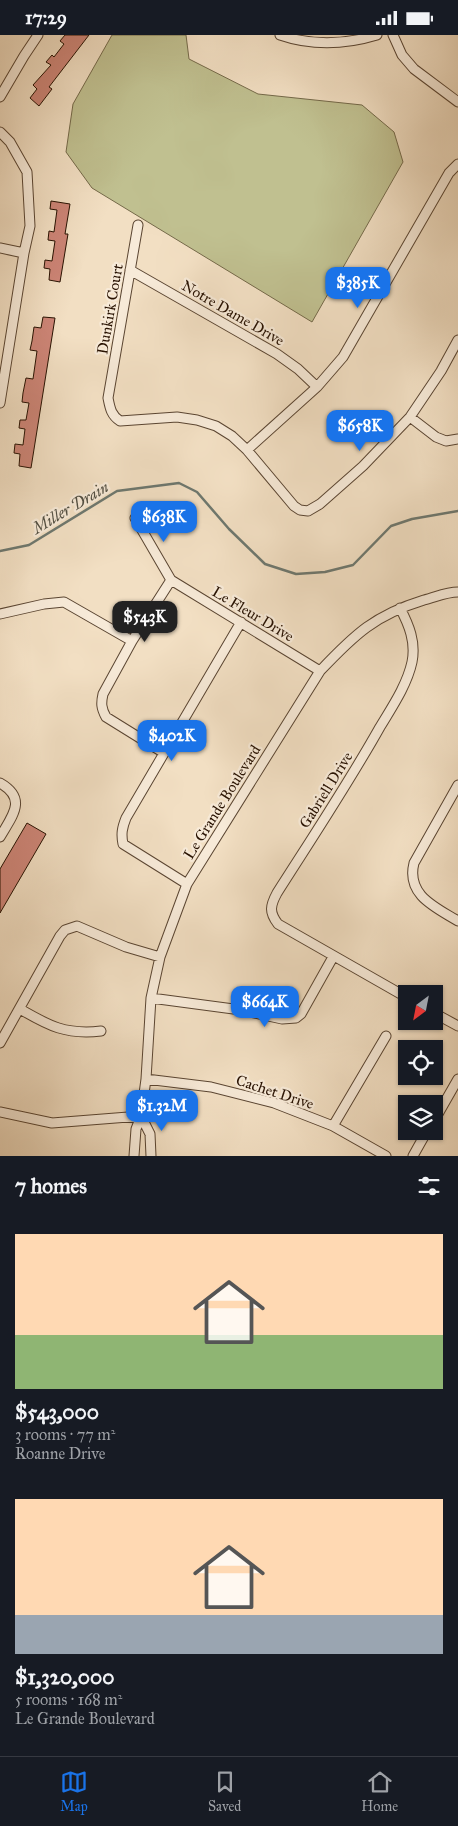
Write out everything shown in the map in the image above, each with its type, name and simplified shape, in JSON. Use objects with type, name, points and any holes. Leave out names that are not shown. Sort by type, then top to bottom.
[{"type":"street","points":[[0,97],[38,35]]},
{"type":"street","points":[[280,35],[319,44],[341,43],[377,35]]},
{"type":"street","points":[[393,35],[402,55],[414,69],[458,102]]},
{"type":"street","points":[[0,132],[10,142],[28,175],[30,225],[3,363],[0,403]]},
{"type":"street","points":[[458,164],[450,173],[343,357],[317,387],[247,450],[294,506],[300,510],[308,511],[320,504],[362,466],[410,417],[441,371],[458,340]]},
{"type":"street","name":"Dunkirk Court","points":[[138,225],[108,398],[111,411],[114,417],[120,421],[177,417],[197,420],[216,426],[232,436],[247,450]]},
{"type":"street","points":[[0,248],[24,253]]},
{"type":"street","name":"Notre Dame Drive","points":[[130,270],[277,354],[298,369],[317,387]]},
{"type":"street","points":[[410,417],[436,437],[446,441],[458,439]]},
{"type":"street","points":[[136,517],[171,580],[132,641],[102,698],[102,710],[106,717],[164,753]]},
{"type":"street","name":"Le Fleur Drive","points":[[171,580],[320,671]]},
{"type":"street","name":"Le Grande Boulevard","points":[[134,1156],[136,1129],[141,1116],[146,1079],[151,998],[160,957],[187,884],[320,671],[370,623],[400,608],[448,592],[458,592]]},
{"type":"street","points":[[0,614],[64,602],[132,641]]},
{"type":"street","name":"Gabriell Drive","points":[[333,957],[278,924],[270,910],[277,893],[355,772],[406,682],[412,662],[413,647],[411,629],[400,608]]},
{"type":"street","points":[[187,884],[131,850],[124,844],[121,834],[126,818],[240,623]]},
{"type":"street","points":[[0,783],[13,793],[16,803],[13,814],[0,837]]},
{"type":"street","points":[[458,785],[414,863],[412,873],[414,885],[422,897],[458,921]]},
{"type":"street","points":[[0,1043],[60,935],[71,927],[85,928],[108,940],[160,957]]},
{"type":"street","points":[[151,998],[241,1010],[288,1020],[296,1018],[301,1013],[333,957],[398,993]]},
{"type":"street","points":[[20,1009],[63,1030],[75,1033],[101,1031]]},
{"type":"street","points":[[443,1018],[458,1026]]},
{"type":"street","points":[[333,1126],[386,1036]]},
{"type":"street","name":"Cachet Drive","points":[[146,1079],[212,1087],[274,1103],[333,1126],[386,1156]]},
{"type":"street","points":[[443,1105],[458,1079]]},
{"type":"street","points":[[0,1112],[52,1123],[141,1116]]},
{"type":"street","name":"Le Grande Boulevard","points":[[141,1116],[150,1134],[151,1156]]},
{"type":"street","points":[[413,1156],[423,1140]]},
{"type":"green space","points":[[112,35],[186,35],[189,59],[258,94],[362,105],[394,132],[403,162],[312,322],[92,188],[66,152],[73,104]]},
{"type":"building","points":[[65,35],[89,35],[49,87],[52,89],[39,106],[30,98],[37,89],[33,85],[51,65],[46,62],[52,55],[54,57],[64,44],[60,41]]},
{"type":"building","points":[[51,201],[70,204],[65,234],[68,234],[60,282],[49,280],[50,269],[44,268],[45,260],[52,261],[55,241],[48,240],[49,231],[54,232],[57,210],[50,209]]},
{"type":"building","points":[[43,317],[55,318],[31,468],[19,466],[20,454],[14,453],[15,444],[23,445],[25,429],[19,428],[20,420],[26,420],[29,403],[22,402],[23,393],[26,378],[33,379],[37,351],[30,350],[34,327],[41,328]]},
{"type":"building","points":[[27,823],[46,834],[0,913],[0,869]]},
{"type":"waterway","name":"Miller Drain","points":[[0,551],[29,545],[117,491],[179,483],[197,492],[229,529],[265,564],[296,574],[325,572],[353,565],[391,526],[412,519],[458,511]]}]
